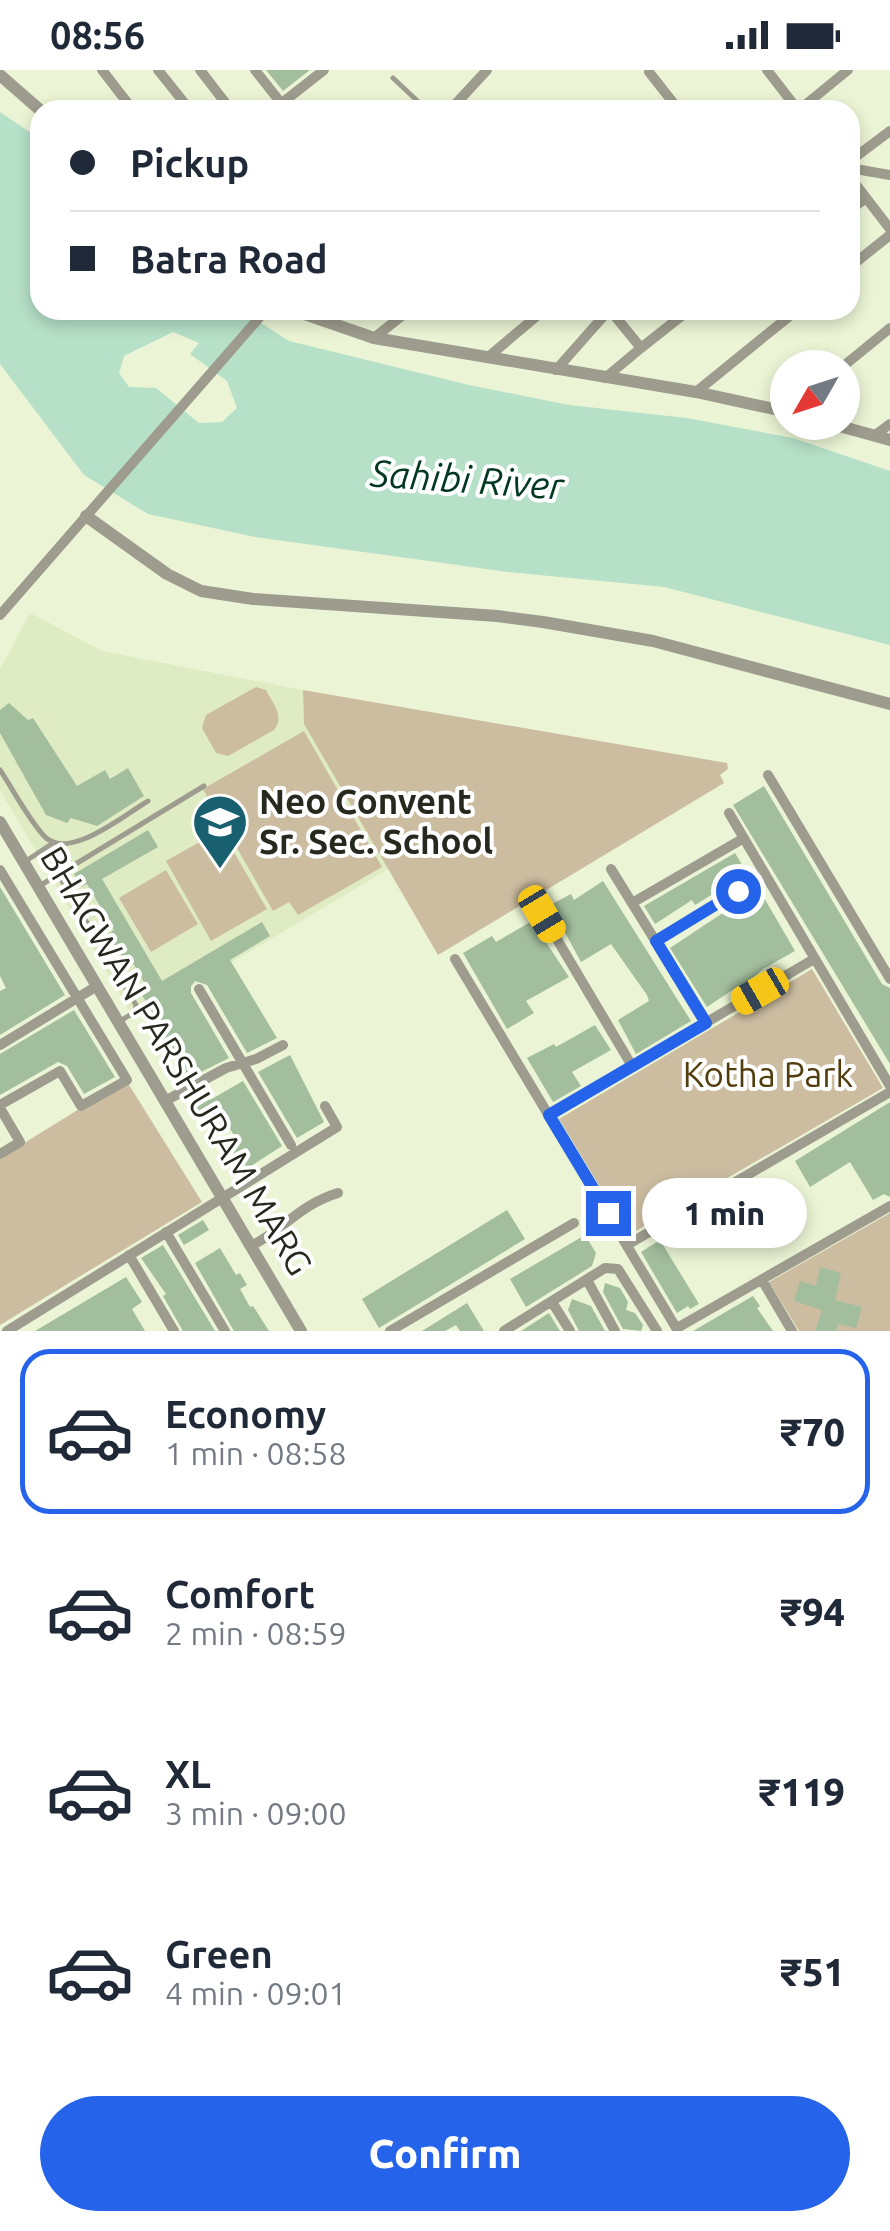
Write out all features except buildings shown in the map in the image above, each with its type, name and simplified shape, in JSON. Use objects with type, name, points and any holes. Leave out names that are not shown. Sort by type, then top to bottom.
[{"type":"street","points":[[102,70],[125,100]]},
{"type":"street","points":[[158,70],[182,100]]},
{"type":"street","points":[[200,70],[223,100]]},
{"type":"street","points":[[255,70],[273,100]]},
{"type":"street","points":[[459,100],[487,70]]},
{"type":"street","points":[[767,70],[790,100]]},
{"type":"street","points":[[810,100],[848,70]]},
{"type":"street","points":[[285,100],[317,72]]},
{"type":"street","points":[[649,72],[671,100]]},
{"type":"street","points":[[6,74],[31,100]]},
{"type":"street","points":[[860,156],[890,131]]},
{"type":"street","points":[[860,168],[890,175]]},
{"type":"street","points":[[860,190],[890,232],[860,258]]},
{"type":"street","points":[[860,202],[866,198]]},
{"type":"street","points":[[0,616],[257,320]]},
{"type":"street","points":[[322,320],[374,338],[696,392],[770,408]]},
{"type":"street","points":[[374,338],[396,320]]},
{"type":"street","points":[[487,359],[532,320]]},
{"type":"street","points":[[556,370],[601,320]]},
{"type":"street","points":[[618,320],[641,348]]},
{"type":"street","points":[[604,378],[676,320]]},
{"type":"street","points":[[696,392],[785,320]]},
{"type":"street","points":[[860,353],[890,328]]},
{"type":"street","points":[[874,436],[890,424]]},
{"type":"street","points":[[860,432],[890,440]]},
{"type":"street","points":[[86,516],[167,574],[201,591],[253,599],[543,622],[653,641],[890,704]]},
{"type":"street","points":[[768,775],[890,979]]},
{"type":"street","points":[[627,1246],[890,1089],[729,813]]},
{"type":"street","name":"BHAGWAN PARSHURAM MARG","points":[[0,823],[302,1331]]},
{"type":"street","points":[[632,903],[744,838]]},
{"type":"street","points":[[612,869],[706,1023]]},
{"type":"street","points":[[0,870],[127,1080]]},
{"type":"street","points":[[656,941],[765,874]]},
{"type":"street","points":[[542,914],[632,1066]]},
{"type":"street","points":[[549,1115],[814,958]]},
{"type":"street","points":[[455,959],[678,1330],[890,1206]]},
{"type":"street","points":[[0,1045],[97,986]]},
{"type":"street","points":[[199,989],[291,1145]]},
{"type":"street","points":[[165,1101],[226,1068],[284,1045]]},
{"type":"street","points":[[0,1154],[20,1142],[0,1107],[60,1071],[80,1106],[146,1068]]},
{"type":"street","points":[[7,1331],[337,1126],[325,1106]]},
{"type":"street","points":[[251,1246],[276,1232],[310,1204],[338,1194]]},
{"type":"street","points":[[390,1331],[574,1223]]},
{"type":"street","points":[[166,1232],[224,1331]]},
{"type":"street","points":[[128,1255],[174,1331]]},
{"type":"street","points":[[504,1331],[605,1268],[618,1268],[657,1331]]},
{"type":"street","points":[[587,1280],[615,1331]]},
{"type":"street","points":[[762,1280],[792,1331]]},
{"type":"street","points":[[552,1302],[570,1331]]},
{"type":"lane","points":[[393,78],[416,100]]},
{"type":"lane","points":[[0,770],[44,836],[53,843],[74,845],[148,800]]},
{"type":"lane","points":[[38,886],[204,786]]},
{"type":"lane","points":[[24,862],[53,843]]},
{"type":"lane","points":[[58,874],[136,1005],[134,1012],[118,1022]]},
{"type":"shaded area","points":[[30,613],[102,651],[303,690],[304,724],[390,868],[135,1020],[0,790],[0,669]]},
{"type":"green space","points":[[256,687],[266,690],[277,710],[274,730],[228,756],[216,753],[202,728],[206,715]]},
{"type":"green space","points":[[303,690],[727,763],[728,769],[720,775],[724,783],[438,955],[304,724]]},
{"type":"green space","points":[[304,731],[382,867],[298,915],[289,902],[273,911],[203,789]]},
{"type":"green space","points":[[221,830],[267,909],[211,941],[166,861]]},
{"type":"green space","points":[[166,870],[198,924],[151,952],[119,898]]},
{"type":"green space","name":"Kotha Park","points":[[812,969],[883,1088],[629,1235],[559,1119]]},
{"type":"green space","points":[[126,1080],[202,1202],[0,1325],[0,1158]]},
{"type":"green space","points":[[890,1213],[890,1331],[799,1331],[769,1282]]},
{"type":"water","name":"Sahibi River","points":[[0,112],[30,132],[30,320],[256,320],[289,341],[469,385],[569,405],[687,418],[770,434],[770,440],[799,440],[890,471],[890,645],[664,587],[508,572],[255,537],[148,514],[84,475],[0,364]],"holes":[[[173,332],[199,343],[190,354],[227,381],[237,408],[222,422],[199,423],[156,388],[129,387],[119,373],[124,356]]]},
{"type":"place","name":"Neo Convent Sr. Sec. School","points":[[220,871]]},
{"type":"route","points":[[608,1213],[549,1115],[706,1023],[656,941],[738,891]]}]
